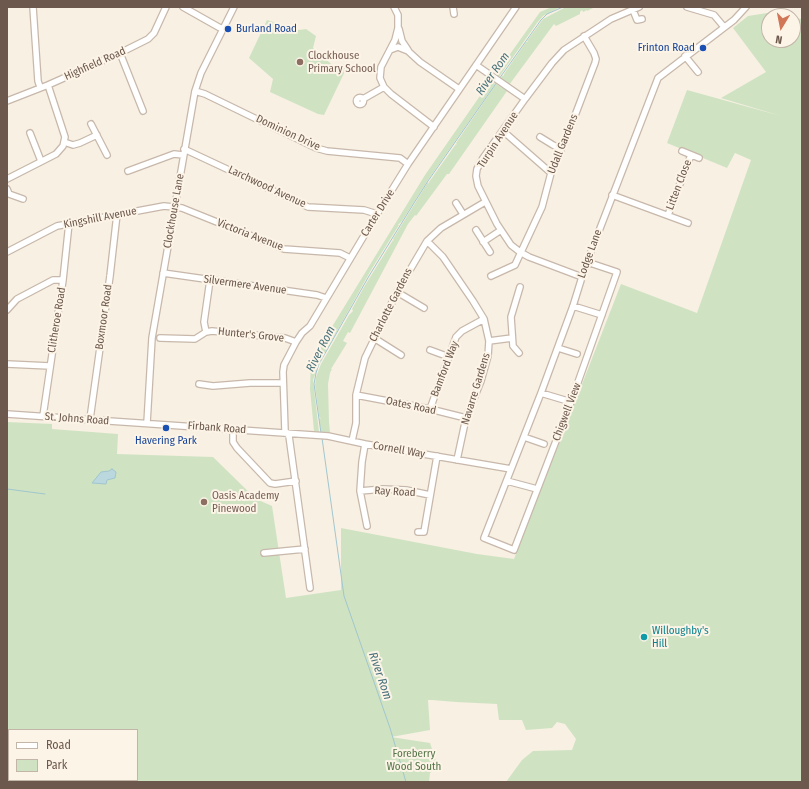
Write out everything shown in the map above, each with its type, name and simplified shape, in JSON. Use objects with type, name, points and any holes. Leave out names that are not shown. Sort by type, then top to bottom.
[{"type":"street","points":[[34,7],[38,81],[40,87]]},
{"type":"street","name":"Highfield Road","points":[[7,101],[120,54],[148,39],[154,33],[166,7]]},
{"type":"street","points":[[182,7],[222,29]]},
{"type":"street","name":"Clockhouse Lane","points":[[147,423],[153,331],[195,92],[201,72],[234,7]]},
{"type":"street","points":[[394,7],[398,15],[398,28],[402,41],[408,50],[420,62],[459,88]]},
{"type":"street","points":[[452,7],[454,14]]},
{"type":"street","name":"Carter Drive","points":[[310,588],[289,436],[285,431],[283,383],[284,365],[296,342],[302,333],[310,326],[408,164],[516,7]]},
{"type":"street","name":"Turpin Avenue","points":[[582,277],[520,252],[511,245],[485,202],[476,182],[477,169],[524,99],[564,50],[612,19],[639,7]]},
{"type":"street","points":[[687,7],[714,15],[724,27]]},
{"type":"street","name":"Lodge Lane","points":[[514,550],[484,538],[541,393],[573,306],[587,262],[658,78],[734,20],[745,10],[746,7]]},
{"type":"street","points":[[633,10],[640,20]]},
{"type":"street","points":[[398,28],[390,50],[381,67],[380,78],[384,87],[391,94],[434,126]]},
{"type":"street","name":"Udall Gardens","points":[[491,276],[515,265],[542,207],[550,172],[562,148],[595,64],[596,59],[594,52],[584,36]]},
{"type":"street","points":[[390,50],[398,47],[408,50]]},
{"type":"street","points":[[120,54],[143,111]]},
{"type":"street","points":[[685,56],[698,72]]},
{"type":"street","points":[[476,65],[524,99]]},
{"type":"street","points":[[7,179],[56,154],[61,149],[65,137],[48,85]]},
{"type":"street","points":[[363,99],[384,87]]},
{"type":"street","name":"Dominion Drive","points":[[195,92],[205,94],[316,148],[327,151],[400,158],[408,164]]},
{"type":"street","points":[[91,124],[107,155]]},
{"type":"street","points":[[503,131],[550,172]]},
{"type":"street","points":[[30,133],[41,161]]},
{"type":"street","points":[[64,142],[73,145],[96,135]]},
{"type":"street","points":[[540,137],[552,145],[562,148]]},
{"type":"street","points":[[682,151],[699,158]]},
{"type":"street","points":[[128,171],[174,154],[184,152]]},
{"type":"street","name":"Larchwood Avenue","points":[[184,152],[308,207],[364,210],[377,214]]},
{"type":"street","name":"Litten Close","points":[[668,215],[691,155]]},
{"type":"street","points":[[7,189],[9,194],[23,199]]},
{"type":"street","name":"Litten Close","points":[[612,195],[688,223]]},
{"type":"street","name":"Charlotte Gardens","points":[[352,441],[356,423],[356,395],[365,358],[397,292],[427,241],[441,228],[485,202]]},
{"type":"street","points":[[456,203],[463,214]]},
{"type":"street","name":"Kingshill Avenue","points":[[7,252],[57,226],[164,206],[175,207]]},
{"type":"street","name":"Victoria Avenue","points":[[175,207],[182,208],[284,249],[340,253],[350,258]]},
{"type":"street","name":"Boxmoor Road","points":[[90,419],[117,214]]},
{"type":"street","name":"Clitheroe Road","points":[[43,416],[63,280],[69,223]]},
{"type":"street","points":[[476,230],[490,252]]},
{"type":"street","points":[[483,242],[501,230]]},
{"type":"street","name":"Navarre Gardens","points":[[427,241],[443,256],[484,320],[489,341],[488,356],[466,418],[457,460]]},
{"type":"street","name":"Chigwell View","points":[[514,550],[571,402],[617,272],[587,262]]},
{"type":"street","name":"Silvermere Avenue","points":[[163,273],[317,295],[326,298]]},
{"type":"street","points":[[7,310],[23,296],[54,280],[63,280]]},
{"type":"street","points":[[206,332],[204,322],[210,280]]},
{"type":"street","points":[[519,352],[513,346],[511,317],[520,287]]},
{"type":"street","points":[[397,292],[424,308]]},
{"type":"street","points":[[573,306],[602,315]]},
{"type":"street","name":"Bamford Way","points":[[430,409],[456,337],[462,331],[484,320]]},
{"type":"street","points":[[151,345],[160,338],[153,331]]},
{"type":"street","name":"Hunter's Grove","points":[[160,338],[195,339],[206,332],[212,331],[285,338],[296,342]]},
{"type":"street","points":[[374,338],[401,355]]},
{"type":"street","points":[[489,341],[512,338]]},
{"type":"street","points":[[558,348],[576,354]]},
{"type":"street","points":[[430,350],[449,357]]},
{"type":"street","points":[[7,364],[50,366]]},
{"type":"street","points":[[199,384],[213,386],[250,383],[283,383]]},
{"type":"street","points":[[541,393],[571,402]]},
{"type":"street","name":"Oates Road","points":[[356,395],[430,409],[466,418]]},
{"type":"street","name":"St. Johns Road","points":[[7,414],[147,423]]},
{"type":"street","name":"Firbank Road","points":[[147,423],[287,433]]},
{"type":"street","points":[[233,430],[233,442],[237,448],[270,483],[275,484],[296,481]]},
{"type":"street","name":"Cornell Way","points":[[287,433],[326,436],[511,469]]},
{"type":"street","points":[[524,437],[544,444]]},
{"type":"street","points":[[365,444],[360,491],[367,526]]},
{"type":"street","points":[[418,532],[424,532],[437,456]]},
{"type":"street","points":[[507,481],[536,490]]},
{"type":"street","name":"Ray Road","points":[[360,491],[383,489],[406,490],[430,495]]},
{"type":"street","points":[[264,554],[305,549]]},
{"type":"green space","points":[[552,7],[560,7],[543,16],[499,77],[495,75],[540,12]]},
{"type":"green space","points":[[566,7],[595,7],[583,12],[582,10],[580,14],[556,26],[554,24],[509,85],[500,79],[503,75],[504,76],[543,19]]},
{"type":"green space","name":"Foreberry Wood South","points":[[761,14],[761,48],[801,48],[802,19],[802,782],[506,782],[522,760],[533,751],[572,750],[576,739],[565,724],[557,722],[552,728],[526,730],[522,720],[499,720],[497,704],[428,700],[430,730],[391,737],[430,743],[438,767],[430,773],[429,782],[113,782],[138,781],[138,729],[8,729],[8,781],[112,782],[7,782],[7,422],[52,424],[52,429],[118,434],[117,454],[213,457],[256,499],[272,506],[286,598],[341,590],[341,528],[477,554],[514,559],[621,284],[697,313],[751,160],[735,153],[727,168],[667,143],[687,90],[781,116],[721,98],[766,72],[733,28],[748,16]]},
{"type":"green space","name":"Clockhouse Primary School","points":[[267,20],[299,30],[306,29],[316,36],[313,48],[337,69],[342,64],[348,65],[324,115],[318,114],[270,92],[273,79],[249,58]]},
{"type":"green space","points":[[491,80],[495,84],[398,225],[320,362],[313,380],[319,432],[314,431],[310,389],[311,361],[425,175]]},
{"type":"green space","points":[[496,84],[507,91],[449,174],[447,174],[416,216],[415,215],[408,224],[350,333],[348,332],[343,341],[347,343],[331,369],[328,384],[330,433],[321,432],[319,418],[321,419],[319,416],[315,385],[316,377],[321,364],[349,315],[353,311],[352,309],[364,287],[393,240],[394,241],[393,239],[428,182],[429,184],[456,144],[457,145],[456,143]]},
{"type":"water","points":[[112,469],[116,472],[115,478],[107,480],[106,484],[92,483],[101,472]]},
{"type":"waterway","name":"River Rom","points":[[499,79],[541,20],[547,14],[563,7]]},
{"type":"waterway","name":"River Rom","points":[[321,433],[314,384],[319,364],[369,276],[414,203],[497,82]]},
{"type":"waterway","name":"River Rom","points":[[322,438],[344,596],[390,728],[406,782]]},
{"type":"waterway","points":[[7,489],[45,494]]},
{"type":"place","name":"Burland Road","points":[[228,29]]},
{"type":"place","name":"Frinton Road","points":[[703,48]]},
{"type":"place","name":"Clockhouse Primary School","points":[[300,62]]},
{"type":"place","name":"Havering Park","points":[[166,428]]},
{"type":"place","name":"Oasis Academy Pinewood","points":[[204,502]]},
{"type":"place","name":"Willoughby's Hill","points":[[644,637]]}]
